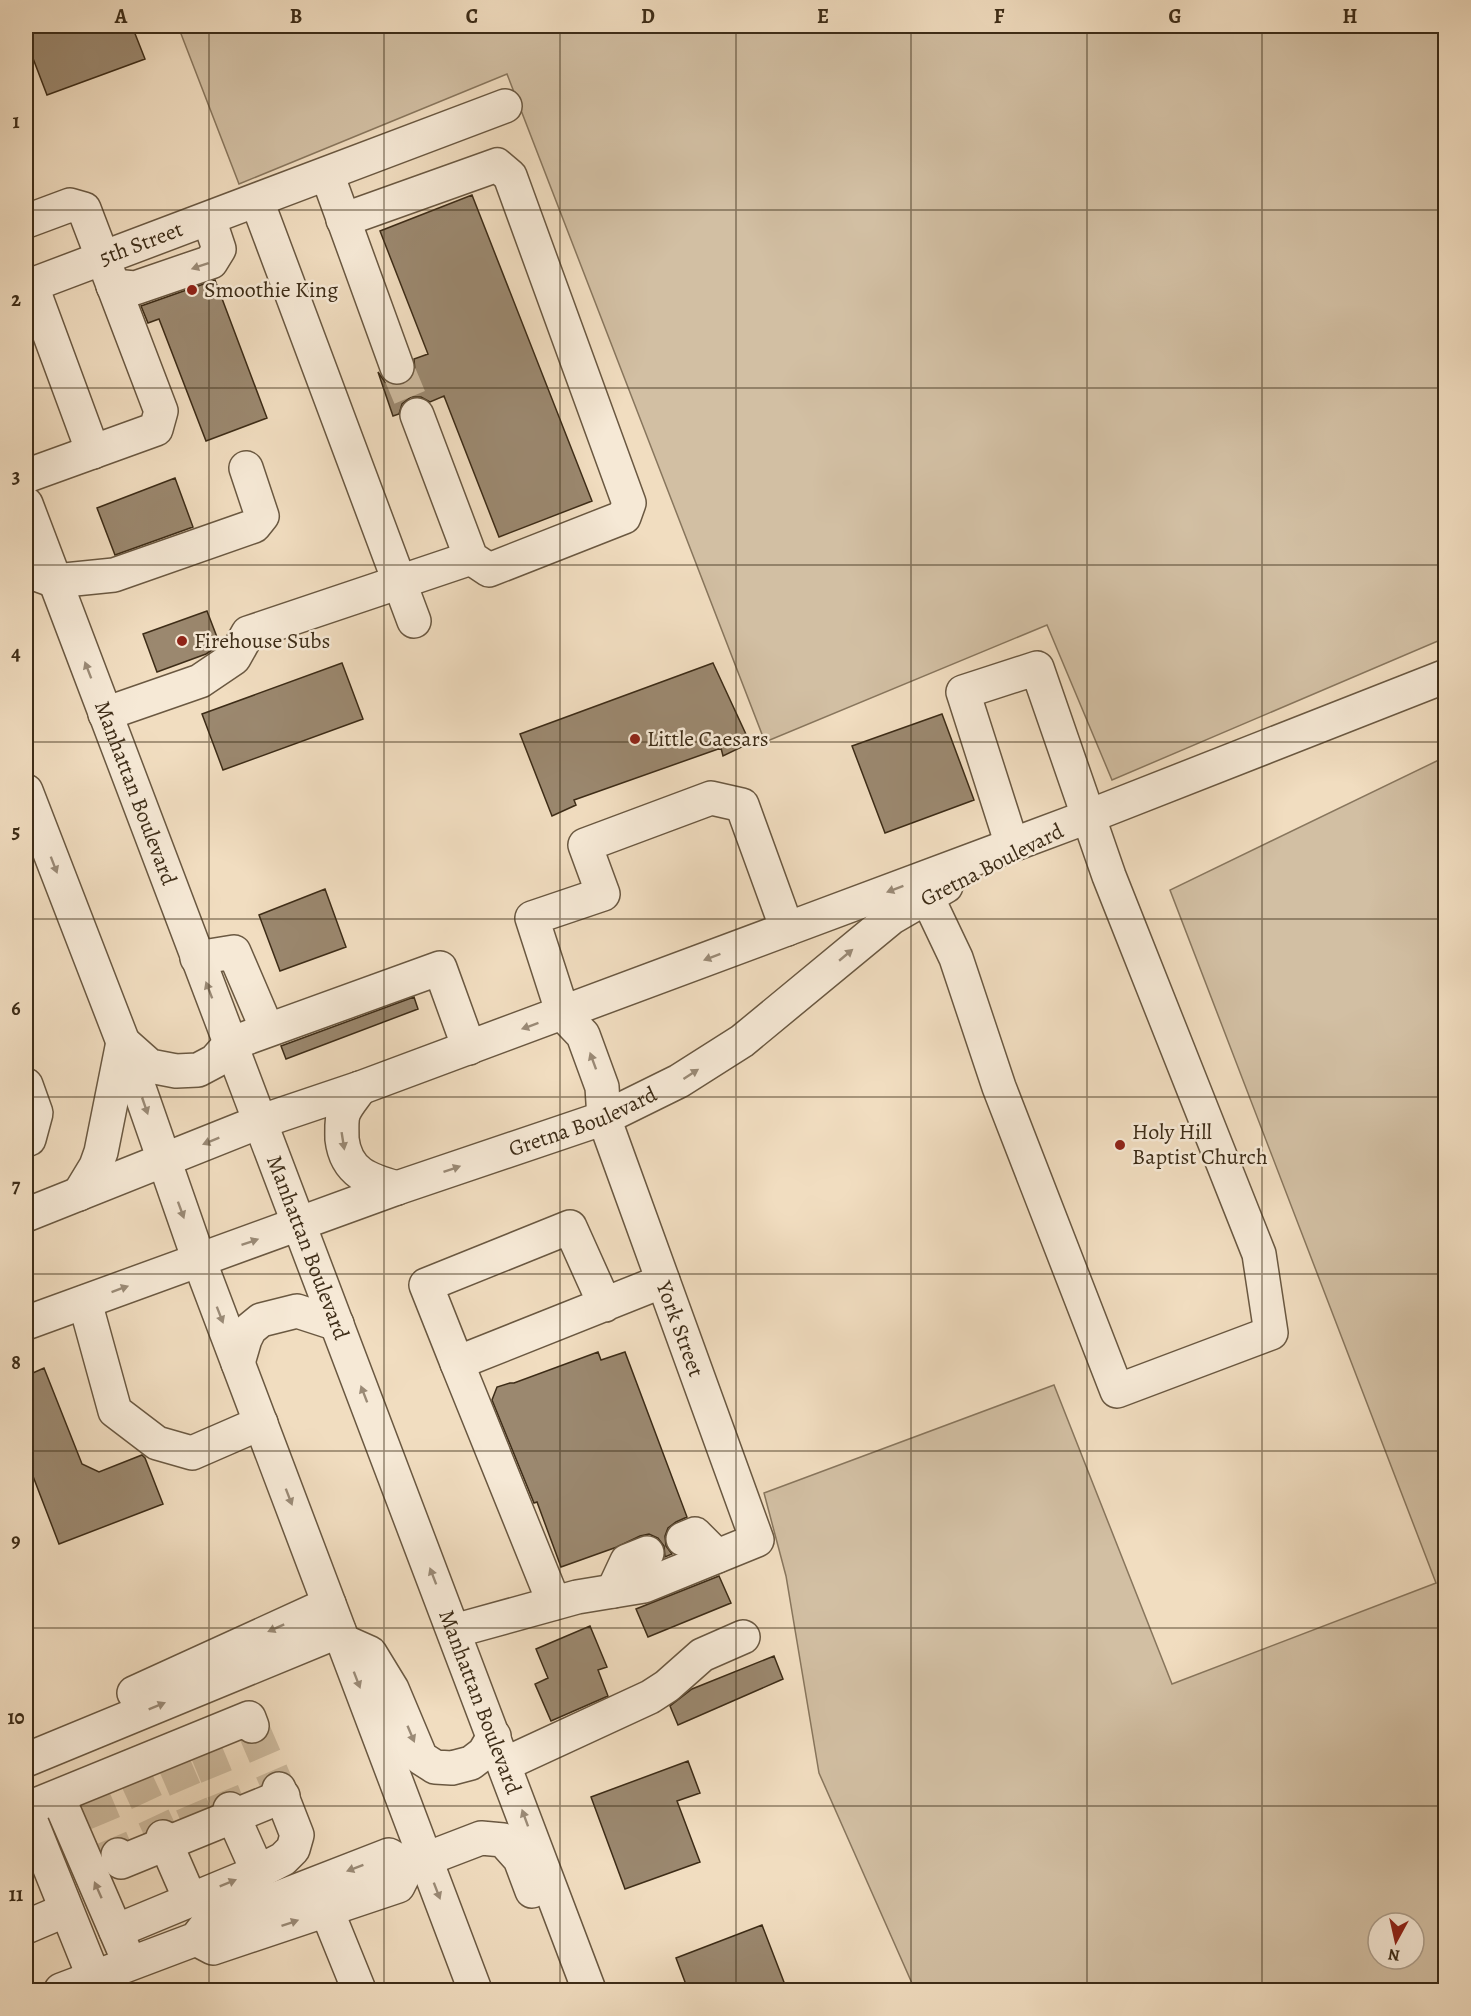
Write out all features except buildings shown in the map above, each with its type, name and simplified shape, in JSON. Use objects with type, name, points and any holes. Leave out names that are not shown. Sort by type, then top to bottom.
[{"type":"street","name":"5th Street","points":[[28,286],[108,272],[209,219],[505,106]]},
{"type":"street","points":[[343,220],[496,165],[510,176],[628,502],[624,517],[489,570],[471,558],[417,415]]},
{"type":"street","points":[[327,174],[397,367]]},
{"type":"street","points":[[257,201],[414,621]]},
{"type":"street","points":[[26,476],[156,429],[161,411],[84,209],[70,205],[27,221]]},
{"type":"street","points":[[28,286],[93,452]]},
{"type":"street","points":[[26,566],[40,577],[55,581],[114,574],[254,526],[262,516],[246,468]]},
{"type":"street","name":"Manhattan Boulevard","points":[[26,504],[259,1122],[500,1750],[589,1990]]},
{"type":"street","points":[[105,714],[200,681],[234,658],[248,633],[471,558]]},
{"type":"street","points":[[927,897],[956,958],[999,1088],[1117,1391],[1271,1333],[1259,1254],[1113,888],[1037,668],[963,692],[1012,845]]},
{"type":"street","name":"Gretna Boulevard","points":[[26,1215],[259,1122],[360,1088],[562,1014],[1087,817],[1446,676]]},
{"type":"street","points":[[26,791],[123,1042],[199,1260],[337,1625],[417,1863],[475,1990]]},
{"type":"street","points":[[562,1014],[532,918],[603,894],[585,845],[711,798],[742,805],[787,929]]},
{"type":"street","name":"Gretna Boulevard","points":[[26,1323],[397,1188],[604,1118],[679,1082],[742,1041],[891,918],[964,876],[1087,817]]},
{"type":"street","points":[[197,958],[234,952],[267,1029]]},
{"type":"street","points":[[123,1042],[150,1066],[176,1071],[198,1070],[215,1061],[230,1044],[440,968],[469,1048]]},
{"type":"street","name":"York Street","points":[[562,1014],[583,1035],[602,1087],[604,1118],[757,1540],[717,1556]]},
{"type":"street","points":[[79,1194],[96,1166],[101,1152],[123,1042]]},
{"type":"street","points":[[26,1085],[36,1113],[29,1139],[26,1140]]},
{"type":"street","points":[[360,1088],[344,1113],[343,1147],[348,1160],[368,1180],[397,1188]]},
{"type":"street","points":[[554,1603],[426,1285],[570,1227],[605,1305]]},
{"type":"street","points":[[457,1363],[663,1281]]},
{"type":"street","points":[[85,1302],[115,1411],[157,1443],[192,1453],[261,1423]]},
{"type":"street","points":[[238,1363],[250,1329],[261,1320],[297,1311],[338,1324]]},
{"type":"street","points":[[454,1631],[577,1597],[644,1586],[717,1556],[695,1534],[683,1539]]},
{"type":"street","points":[[614,1591],[627,1561],[647,1553]]},
{"type":"street","points":[[26,1742],[337,1625]]},
{"type":"street","points":[[337,1625],[370,1653],[392,1689],[421,1758],[435,1767],[452,1768],[471,1763],[484,1753],[500,1750],[650,1697],[667,1686],[702,1655],[743,1637]]},
{"type":"street","points":[[26,1760],[337,1625]]},
{"type":"street","points":[[97,1984],[66,1910],[32,1842],[26,1809],[58,1797],[90,1789],[132,1769],[202,1741],[249,1718],[252,1726]]},
{"type":"street","points":[[116,1930],[258,1872],[283,1859],[293,1849],[297,1835],[281,1792],[120,1859]]},
{"type":"street","points":[[58,1797],[129,1963]]},
{"type":"street","points":[[232,1812],[258,1872]]},
{"type":"street","points":[[196,1939],[213,1948],[398,1886],[417,1863],[481,1838],[503,1840],[520,1859],[571,1990]]},
{"type":"street","points":[[164,1841],[190,1899]]},
{"type":"street","points":[[61,1990],[97,1984],[129,1963],[196,1939],[206,1926],[389,1855],[417,1863]]},
{"type":"street","points":[[26,1927],[66,1910]]},
{"type":"street","points":[[327,1911],[359,1990]]},
{"type":"shaded area","points":[[178,26],[1445,26],[1445,638],[1112,780],[1047,625],[765,742],[507,74],[239,184]]},
{"type":"shaded area","points":[[1445,757],[1445,1990],[915,1990],[819,1773],[786,1576],[764,1493],[1054,1385],[1172,1684],[1436,1583],[1170,890]]},
{"type":"tunnel","points":[[397,367],[417,415]]},
{"type":"tunnel","points":[[252,1726],[279,1789]]},
{"type":"tunnel","points":[[204,1746],[230,1809]]},
{"type":"tunnel","points":[[172,1759],[199,1822]]},
{"type":"tunnel","points":[[133,1772],[163,1837]]},
{"type":"tunnel","points":[[92,1793],[118,1855]]},
{"type":"place","name":"Smoothie King","points":[[192,290]]},
{"type":"place","name":"Firehouse Subs","points":[[182,641]]},
{"type":"place","name":"Little Caesars","points":[[635,739]]},
{"type":"place","name":"Holy Hill Baptist Church","points":[[1120,1145]]}]
